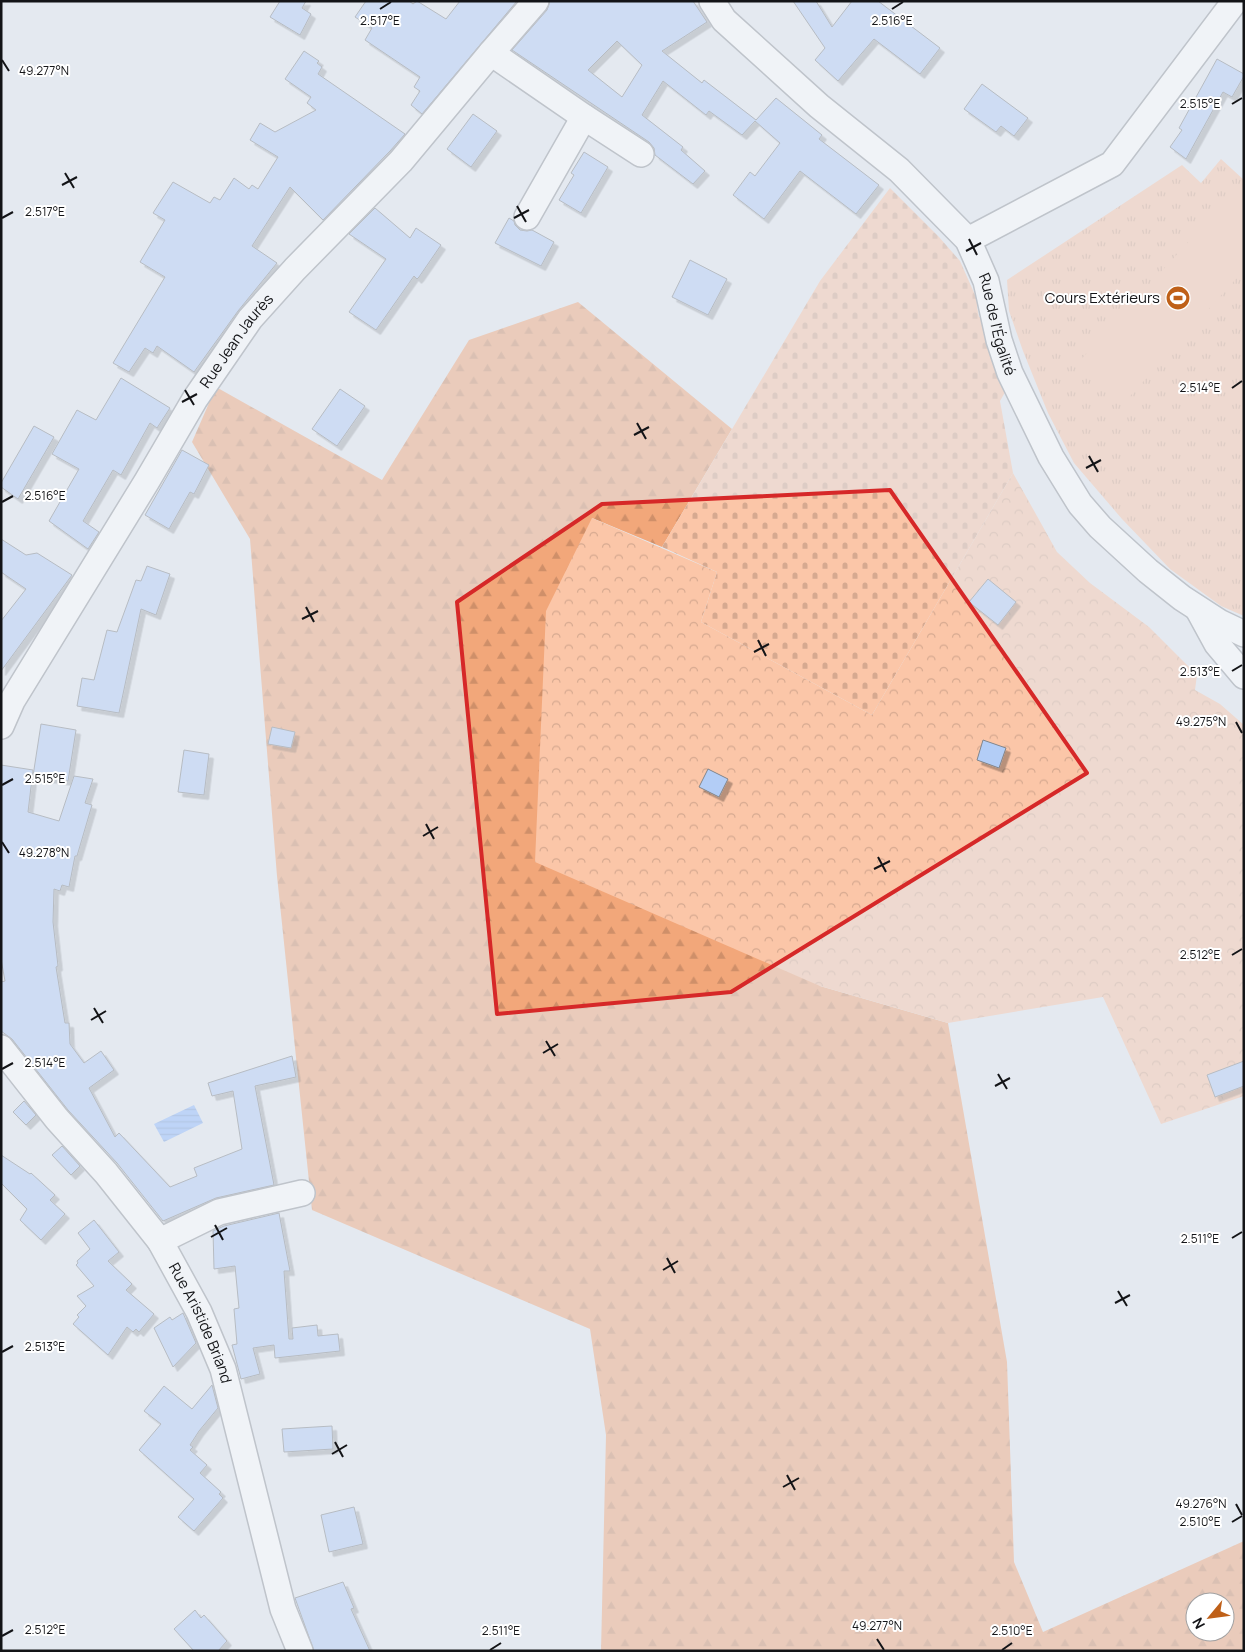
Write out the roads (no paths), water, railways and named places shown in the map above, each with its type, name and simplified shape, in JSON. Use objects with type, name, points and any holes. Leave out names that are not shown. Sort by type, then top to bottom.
[{"type":"street","name":"Rue Jean Jaurès","points":[[1,726],[6,704],[147,482],[195,399],[250,319],[295,269],[401,162],[491,52],[536,1]]},
{"type":"street","name":"Rue de l'Égalité","points":[[712,1],[724,20],[819,106],[899,170],[968,240],[986,281],[999,340],[1010,373],[1051,457],[1080,504],[1100,527],[1148,571],[1198,609],[1244,634]]},
{"type":"street","points":[[968,240],[1112,164],[1236,1]]},
{"type":"street","points":[[491,52],[641,154]]},
{"type":"street","points":[[527,217],[584,117]]},
{"type":"street","points":[[1198,609],[1217,644],[1244,676]]},
{"type":"street","name":"Rue Aristide Briand","points":[[1,1048],[57,1119],[106,1173],[160,1241],[199,1312],[222,1369],[283,1609],[300,1651]]},
{"type":"street","points":[[160,1241],[219,1212],[302,1192]]},
{"type":"water","points":[[194,1105],[203,1123],[164,1142],[154,1124]]},
{"type":"place","name":"Cours Extérieurs","points":[[1178,298]]}]
